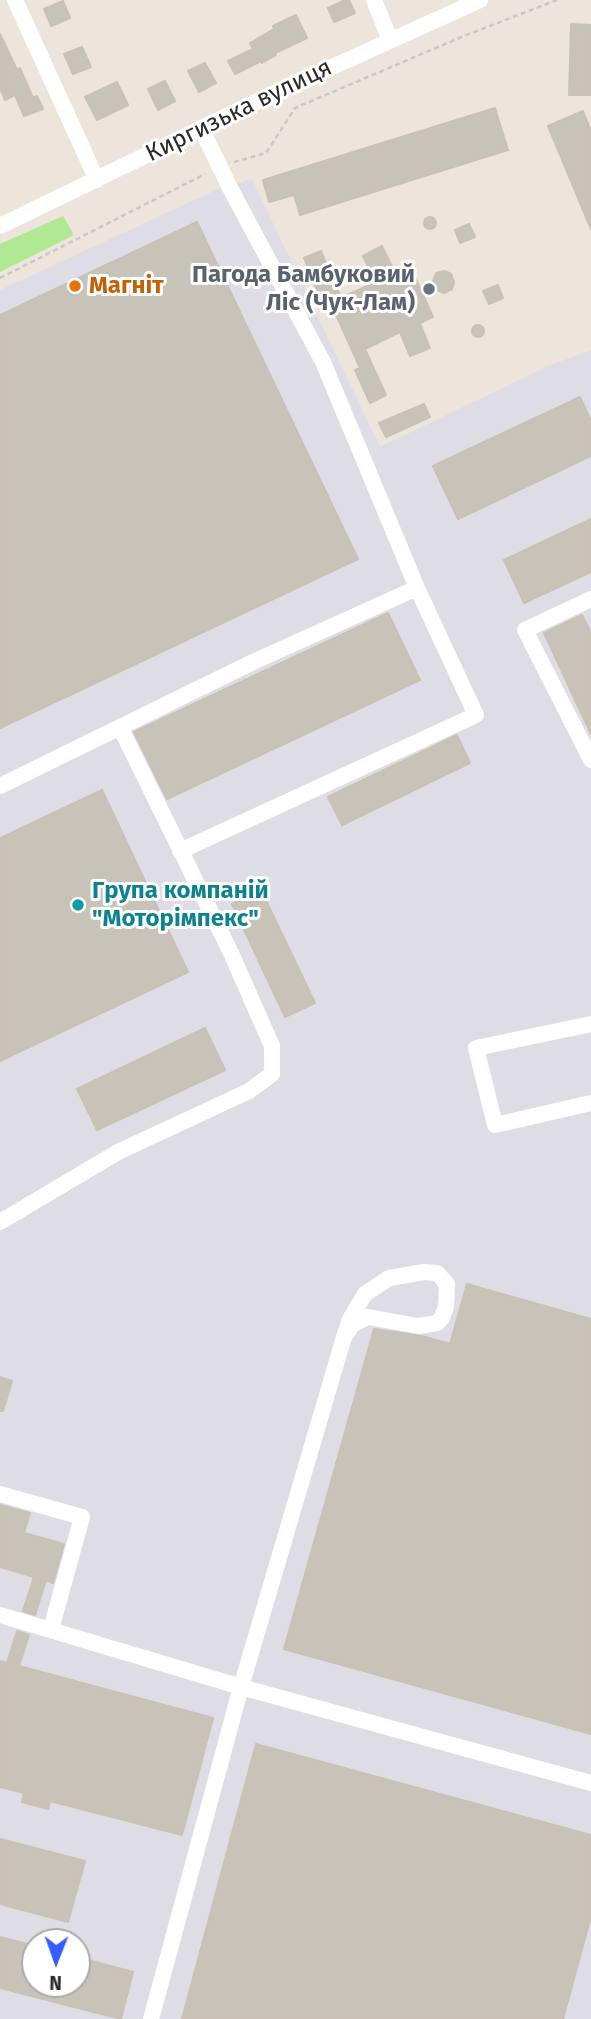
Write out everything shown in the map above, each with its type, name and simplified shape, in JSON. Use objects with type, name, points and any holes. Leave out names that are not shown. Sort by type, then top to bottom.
[{"type":"street","points":[[15,0],[97,180]]},
{"type":"street","points":[[374,0],[390,40]]},
{"type":"street","name":"Киргизька вулиця","points":[[0,226],[264,98],[480,0]]},
{"type":"street","points":[[180,851],[476,715],[417,588],[323,362],[202,130]]},
{"type":"street","points":[[0,786],[253,662],[417,588]]},
{"type":"street","points":[[591,600],[525,630],[591,760]]},
{"type":"street","points":[[0,1222],[118,1152],[249,1091],[272,1074],[272,1046],[231,953],[120,727]]},
{"type":"street","points":[[591,1024],[476,1048],[495,1125],[591,1103]]},
{"type":"street","points":[[151,2019],[241,1686],[344,1337],[356,1306],[365,1294],[389,1278],[424,1272],[437,1273],[447,1284],[446,1306],[437,1323],[418,1326],[368,1317],[354,1324],[344,1337]]},
{"type":"street","points":[[0,1494],[82,1517],[51,1629]]},
{"type":"street","points":[[0,1615],[241,1686],[591,1783]]},
{"type":"path","points":[[0,278],[220,166],[266,153],[295,108],[464,36],[558,0]]},
{"type":"shaded area","points":[[252,179],[380,447],[548,366],[591,350],[591,2019],[0,2019],[0,290],[218,189]]},
{"type":"green space","points":[[63,216],[74,235],[0,272],[0,244]]},
{"type":"building","points":[[349,0],[355,13],[334,22],[328,8]]},
{"type":"building","points":[[63,1],[70,18],[51,26],[44,9]]},
{"type":"building","points":[[296,15],[307,38],[275,53],[276,55],[262,63],[261,61],[235,74],[228,61],[253,49],[250,43],[274,29],[273,26]]},
{"type":"building","points":[[571,24],[591,25],[591,95],[569,95]]},
{"type":"building","points":[[0,34],[17,70],[20,68],[33,98],[37,96],[43,109],[24,116],[15,95],[5,100],[0,88]]},
{"type":"building","points":[[82,47],[91,67],[73,74],[64,54]]},
{"type":"building","points":[[205,63],[216,83],[199,92],[188,71]]},
{"type":"building","points":[[165,81],[175,101],[158,110],[148,89]]},
{"type":"building","points":[[117,82],[128,105],[97,120],[85,97]]},
{"type":"building","points":[[495,108],[508,150],[300,215],[294,195],[269,202],[263,180]]},
{"type":"building","points":[[583,111],[591,131],[591,229],[548,126]]},
{"type":"building","points":[[430,217],[436,223],[430,229],[424,223]]},
{"type":"building","points":[[197,222],[358,559],[0,728],[0,315]]},
{"type":"building","points":[[469,224],[475,237],[460,243],[455,230]]},
{"type":"building","points":[[382,246],[395,273],[410,266],[433,317],[420,323],[430,348],[410,356],[400,332],[365,349],[386,395],[370,403],[355,370],[360,368],[325,290],[318,293],[304,258],[321,251],[341,298],[376,282],[363,256]]},
{"type":"building","points":[[445,271],[451,274],[454,282],[452,289],[444,293],[431,287],[436,273]]},
{"type":"building","points":[[498,285],[503,298],[489,304],[483,291]]},
{"type":"building","points":[[478,325],[484,331],[478,337],[472,331]]},
{"type":"building","points":[[580,397],[591,421],[591,456],[458,519],[433,466]]},
{"type":"building","points":[[424,404],[430,417],[386,437],[379,423]]},
{"type":"building","points":[[591,519],[591,572],[524,603],[504,560]]},
{"type":"building","points":[[388,613],[420,680],[167,799],[134,732]]},
{"type":"building","points":[[582,615],[591,633],[591,734],[544,633]]},
{"type":"building","points":[[457,735],[470,763],[342,825],[328,797]]},
{"type":"building","name":"Група компаній \"Моторімпекс\"","points":[[102,790],[188,972],[0,1061],[0,838]]},
{"type":"building","points":[[261,890],[315,1003],[285,1017],[232,904]]},
{"type":"building","points":[[205,1028],[225,1070],[97,1130],[77,1089]]},
{"type":"building","points":[[467,1284],[591,1319],[591,1734],[284,1649],[374,1329],[422,1336],[450,1344]]},
{"type":"building","points":[[0,1377],[12,1381],[3,1411],[0,1411]]},
{"type":"building","points":[[0,1505],[30,1513],[24,1533],[64,1544],[53,1583],[46,1580],[35,1615],[23,1611],[34,1577],[0,1567]]},
{"type":"building","points":[[17,1631],[29,1635],[19,1666],[213,1718],[182,1835],[50,1801],[48,1809],[22,1802],[24,1793],[0,1787],[0,1661],[7,1663]]},
{"type":"building","points":[[256,1744],[591,1835],[591,1916],[563,2019],[182,2019]]},
{"type":"building","points":[[0,1839],[85,1861],[68,1922],[0,1904]]},
{"type":"building","points":[[0,1937],[21,1942],[21,1993],[0,1988]]},
{"type":"building","points":[[91,1961],[133,1972],[121,2019],[39,1998],[91,1998]]},
{"type":"place","name":"Магніт","points":[[75,286]]},
{"type":"place","name":"Пагода Бамбуковий Ліс (Чук-Лам)","points":[[429,289]]},
{"type":"place","name":"Група компаній \"Моторімпекс\"","points":[[78,905]]}]
